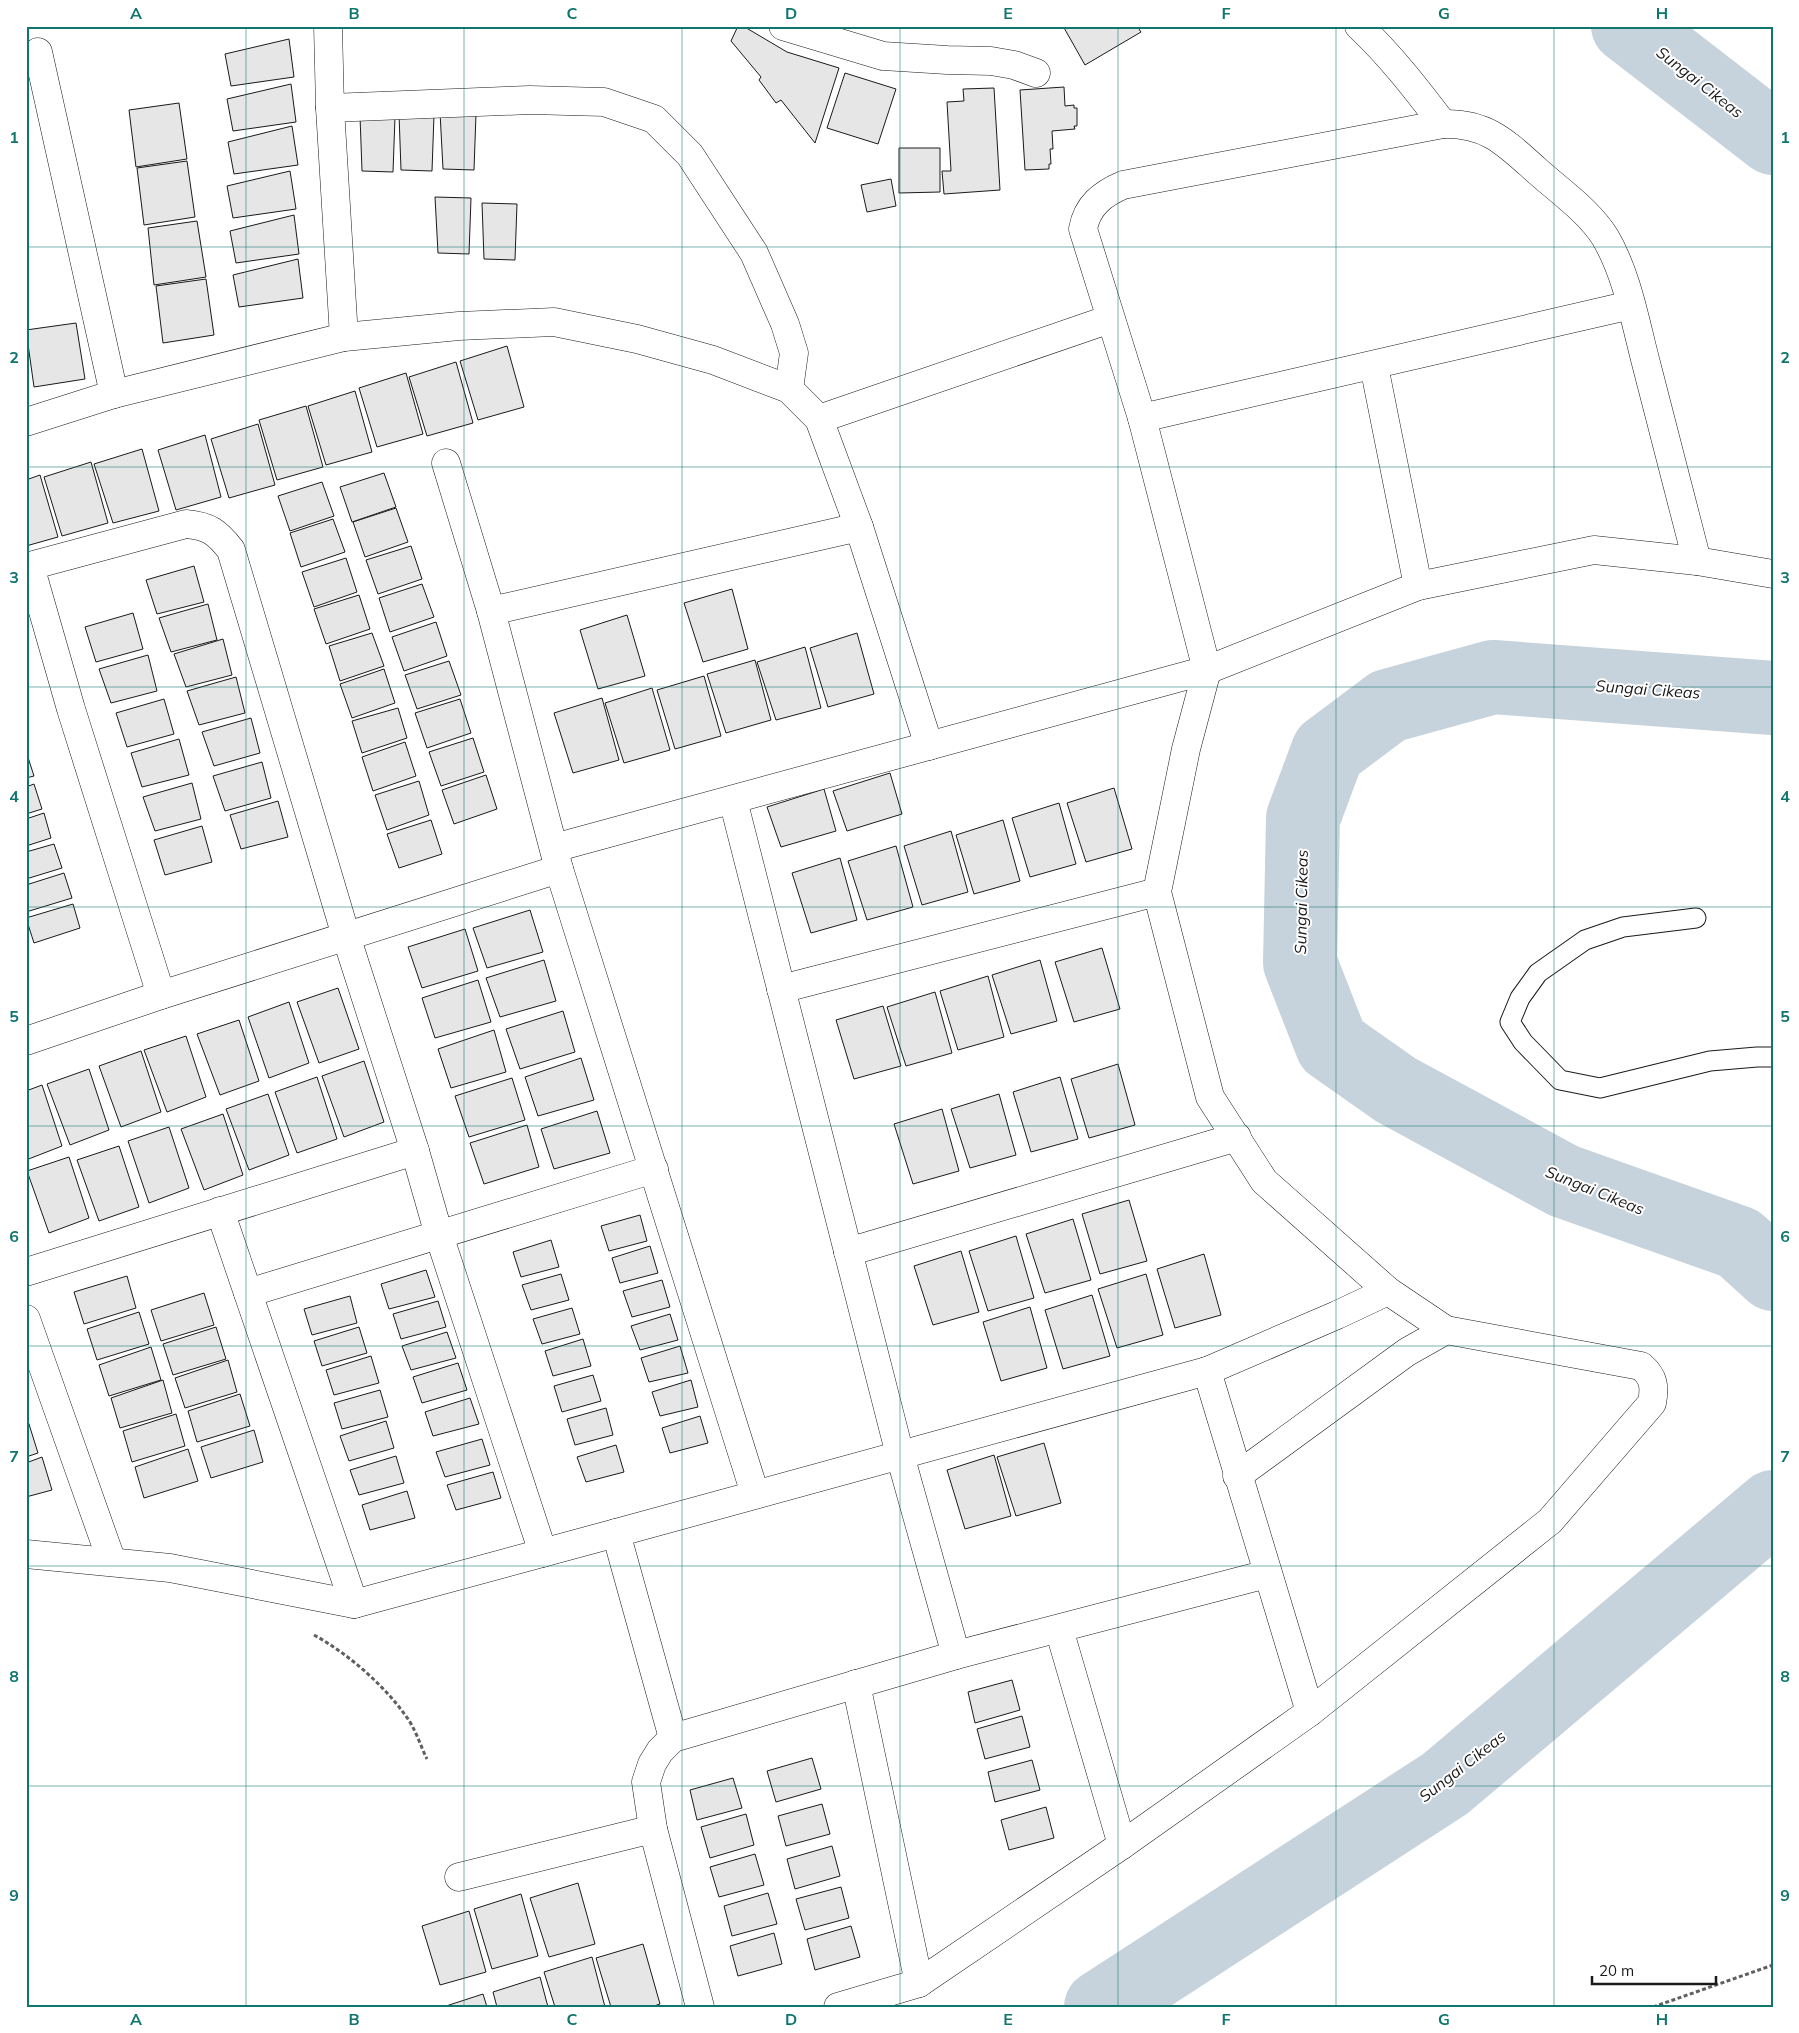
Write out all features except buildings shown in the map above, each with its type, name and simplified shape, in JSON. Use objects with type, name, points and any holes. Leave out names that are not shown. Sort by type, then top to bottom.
[{"type":"street","points":[[328,26],[330,108],[344,337]]},
{"type":"street","points":[[783,26],[883,56],[991,61],[1014,65],[1036,73]]},
{"type":"street","points":[[1359,26],[1391,59],[1443,124]]},
{"type":"street","points":[[38,52],[114,394]]},
{"type":"street","points":[[330,108],[530,100],[604,102],[654,119],[690,154],[754,253],[785,324],[794,353],[788,389]]},
{"type":"street","points":[[838,2007],[919,1983],[1122,1845],[1310,1712],[1550,1521],[1652,1403],[1653,1379],[1641,1366],[1446,1330],[1388,1291],[1264,1181],[1210,1097],[1157,892],[1186,748],[1207,670],[1142,418],[1083,230],[1085,216],[1106,192],[1123,185],[1443,124],[1463,124],[1484,130],[1508,145],[1593,222],[1605,237],[1617,261],[1631,305],[1696,561]]},
{"type":"street","points":[[1142,418],[1374,366],[1631,305]]},
{"type":"street","points":[[819,419],[1110,319]]},
{"type":"street","points":[[26,422],[114,394],[344,337],[459,326],[554,322],[637,339],[713,360],[788,389],[819,419],[858,528],[929,746]]},
{"type":"street","points":[[1374,366],[1418,586]]},
{"type":"street","points":[[446,463],[490,612],[556,858],[755,1494]]},
{"type":"street","points":[[161,995],[28,566],[186,524],[199,525],[215,532],[231,550],[346,936],[416,1151],[439,1234],[543,1553]]},
{"type":"street","points":[[490,612],[858,528]]},
{"type":"street","points":[[26,1040],[346,936],[556,858],[733,800],[1207,670],[1418,586],[1594,550],[1696,561],[1773,574]]},
{"type":"street","points":[[733,800],[900,1455],[956,1655]]},
{"type":"street","points":[[780,989],[1157,892]]},
{"type":"street","points":[[848,1252],[1237,1137]]},
{"type":"street","points":[[26,1272],[416,1151]]},
{"type":"street","points":[[248,1293],[654,1169]]},
{"type":"street","points":[[220,1211],[354,1604]]},
{"type":"street","points":[[26,1554],[170,1568],[354,1604],[1207,1371],[1338,1315],[1388,1291]]},
{"type":"street","points":[[26,1319],[112,1562]]},
{"type":"street","points":[[1237,1476],[1407,1352],[1446,1330]]},
{"type":"street","points":[[1207,1371],[1237,1476],[1310,1712]]},
{"type":"street","points":[[616,1533],[673,1738]]},
{"type":"street","points":[[700,2007],[653,1828],[646,1782],[652,1764],[660,1751],[673,1738],[956,1655],[1268,1574]]},
{"type":"street","points":[[1060,1628],[1122,1845]]},
{"type":"street","points":[[856,1684],[919,1983]]},
{"type":"street","points":[[459,1877],[653,1828]]},
{"type":"lane","points":[[1696,918],[1623,927],[1585,940],[1538,973],[1520,998],[1510,1022],[1523,1042],[1560,1080],[1600,1088],[1710,1061],[1773,1057]]},
{"type":"path","points":[[313,1634],[328,1643],[381,1685],[406,1716],[427,1759]]},
{"type":"path","points":[[1653,2007],[1773,1965]]},
{"type":"waterway","name":"Sungai Cikeas","points":[[1628,26],[1773,138]]},
{"type":"waterway","name":"Sungai Cikeas","points":[[1773,698],[1493,677],[1388,706],[1328,751],[1303,818],[1300,963],[1332,1045],[1396,1090],[1564,1181],[1739,1243],[1773,1274]]},
{"type":"waterway","name":"Sungai Cikeas","points":[[1101,2007],[1445,1784],[1773,1507]]}]
